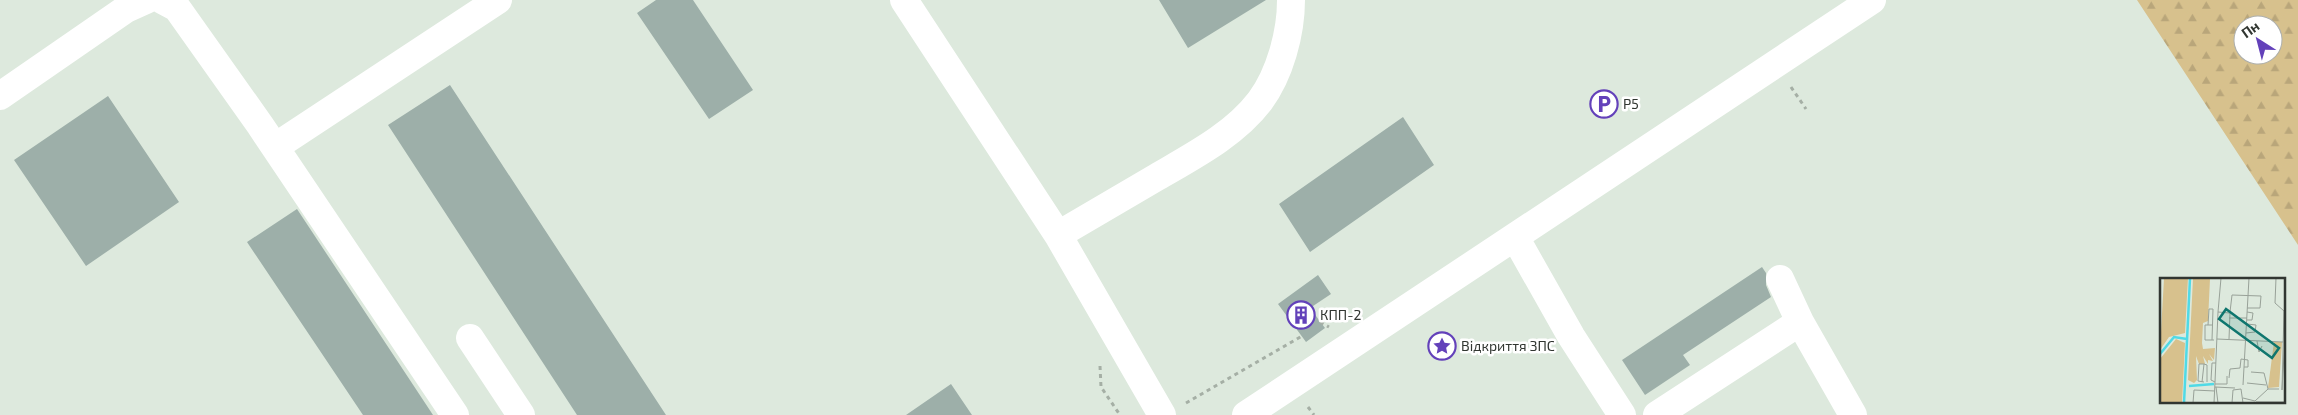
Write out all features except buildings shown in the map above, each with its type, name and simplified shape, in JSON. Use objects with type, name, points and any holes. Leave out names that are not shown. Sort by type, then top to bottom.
[{"type":"lane","points":[[0,96],[126,9],[146,0]]},
{"type":"lane","points":[[275,147],[498,0]]},
{"type":"lane","points":[[904,0],[1172,410]]},
{"type":"lane","points":[[1058,235],[1206,148],[1244,120],[1261,99],[1276,70],[1287,35],[1291,0]]},
{"type":"lane","points":[[1246,415],[1872,0]]},
{"type":"lane","points":[[170,3],[275,147],[455,415]]},
{"type":"lane","points":[[1515,236],[1572,336],[1622,415]]},
{"type":"lane","points":[[1780,279],[1800,322],[1853,415]]},
{"type":"lane","points":[[1657,415],[1800,322]]},
{"type":"lane","points":[[470,338],[521,415]]},
{"type":"path","points":[[1172,410],[1302,336]]},
{"type":"path","points":[[1101,387],[1120,415]]},
{"type":"green space","points":[[2137,0],[2298,0],[2298,245]]},
{"type":"place","name":"P5","points":[[1604,104]]},
{"type":"place","name":"КПП-2","points":[[1301,315]]},
{"type":"place","name":"Відкриття ЗПС","points":[[1442,346]]}]
